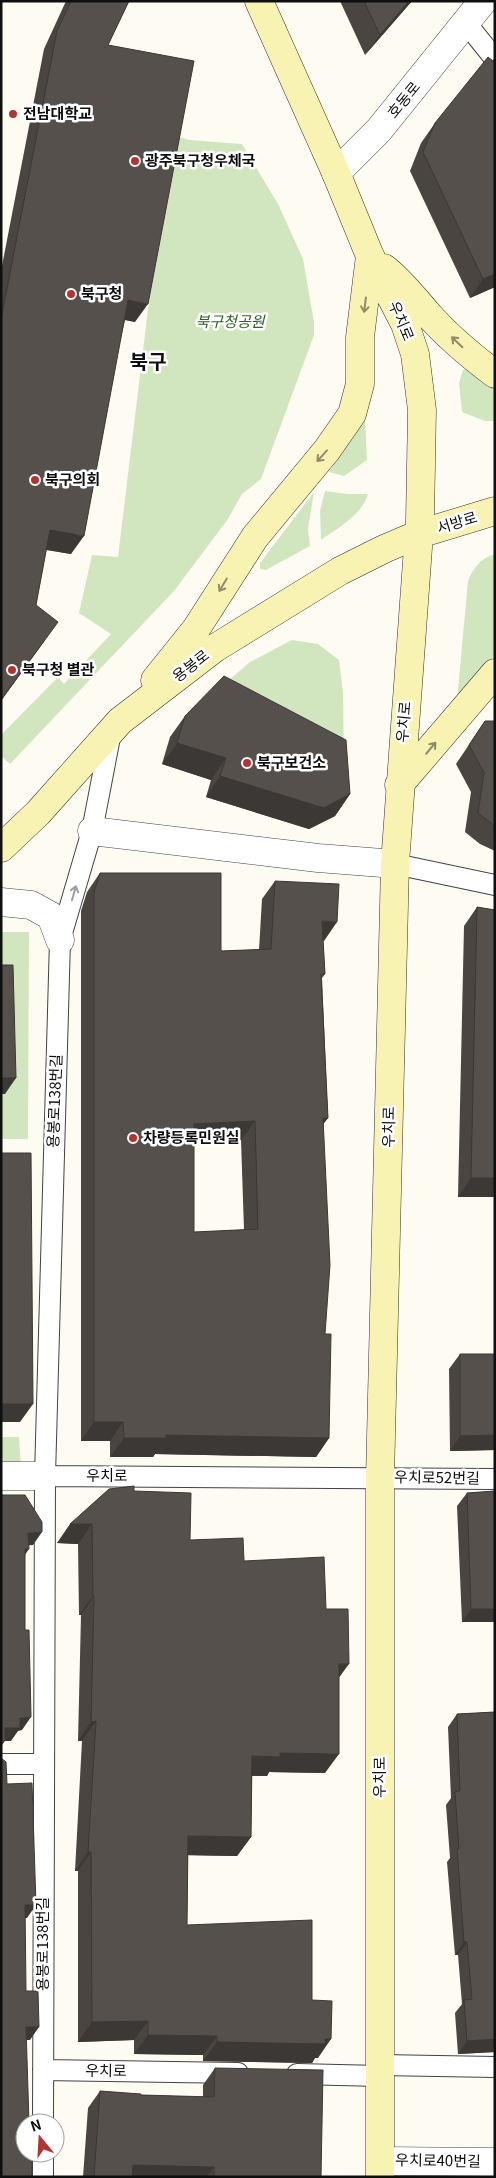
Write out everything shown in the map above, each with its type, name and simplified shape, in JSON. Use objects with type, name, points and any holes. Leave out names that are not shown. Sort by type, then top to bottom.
[{"type":"main road","name":"우치로","points":[[259,1],[336,173],[370,256],[405,324],[415,354],[422,410],[422,474],[419,534],[399,785],[395,864],[380,1478],[380,2169]]},
{"type":"main road","points":[[370,256],[400,281],[428,315],[463,348],[495,374]]},
{"type":"main road","points":[[116,726],[196,629],[255,537],[327,450],[352,414],[360,384],[360,338],[370,256]]},
{"type":"main road","name":"서방로","points":[[419,534],[495,511]]},
{"type":"main road","name":"용봉로","points":[[1,848],[38,813],[116,726],[215,648],[340,571],[419,534]]},
{"type":"main road","points":[[399,785],[495,673]]},
{"type":"street","name":"호동로","points":[[336,173],[379,130],[483,1]]},
{"type":"street","points":[[92,831],[318,858],[395,864]]},
{"type":"street","points":[[1,902],[32,905],[50,916],[60,940]]},
{"type":"street","points":[[1,1476],[44,1476]]},
{"type":"street","name":"우치로40번길","points":[[380,2169],[495,2162]]},
{"type":"lane","points":[[466,23],[495,59]]},
{"type":"lane","name":"용봉로138번길","points":[[43,2113],[44,1476],[60,940],[92,831],[116,726]]},
{"type":"lane","points":[[395,864],[495,885]]},
{"type":"lane","name":"우치로","points":[[44,1476],[380,1478]]},
{"type":"lane","name":"우치로52번길","points":[[380,1478],[495,1479]]},
{"type":"lane","points":[[1,1764],[44,1764]]},
{"type":"lane","points":[[380,2070],[495,2067]]},
{"type":"lane","name":"우치로","points":[[43,2070],[269,2074],[380,2070]]},
{"type":"lane","points":[[43,2163],[43,2177]]},
{"type":"green space","name":"북구청공원","points":[[175,136],[189,140],[242,144],[278,204],[303,259],[314,322],[314,335],[261,479],[242,494],[228,519],[174,591],[10,764],[1,756],[1,735],[58,677],[64,684],[111,634],[79,613],[92,555],[118,557],[152,276]]},
{"type":"green space","points":[[468,368],[495,386],[495,421],[485,421],[462,412],[459,383],[463,370]]},
{"type":"green space","points":[[365,419],[367,460],[344,476],[329,472]]},
{"type":"green space","points":[[325,491],[368,494],[365,502],[355,515],[321,540],[320,511]]},
{"type":"green space","points":[[314,492],[308,529],[310,546],[266,570],[260,569],[260,563]]},
{"type":"green space","points":[[495,554],[495,654],[471,690],[457,700],[468,581],[478,564],[485,558]]},
{"type":"green space","points":[[292,640],[318,644],[339,660],[343,693],[344,760],[214,693],[250,662]]},
{"type":"green space","points":[[1,932],[29,932],[28,1139],[1,1139]]},
{"type":"green space","points":[[1,1437],[19,1437],[21,1467],[1,1467]]},
{"type":"building","name":"북구청","points":[[71,1],[129,1],[108,45],[194,61],[148,304],[128,300],[84,536],[50,530],[36,605],[58,622],[1,700],[1,319],[57,31]]},
{"type":"building","points":[[364,1],[409,1],[380,35]]},
{"type":"building","points":[[488,57],[493,61],[495,58],[495,274],[483,279],[423,152],[435,123]]},
{"type":"building","name":"북구보건소","points":[[224,676],[346,740],[350,794],[324,808],[220,776],[226,758],[177,743],[185,716]]},
{"type":"building","points":[[485,721],[495,721],[495,826],[478,813],[484,773],[469,745]]},
{"type":"building","points":[[100,873],[221,873],[221,951],[271,949],[275,881],[339,884],[337,922],[322,921],[325,974],[321,974],[328,1118],[323,1118],[330,1265],[325,1334],[331,1334],[329,1438],[166,1435],[166,1438],[124,1438],[123,1422],[94,1422],[94,892]],"holes":[[[255,1121],[258,1229],[194,1232],[194,1124]]]},
{"type":"building","points":[[477,907],[495,910],[495,1178],[471,1178]]},
{"type":"building","points":[[1,965],[13,965],[16,1078],[1,1078]]},
{"type":"building","points":[[1,1153],[31,1153],[33,1404],[1,1404]]},
{"type":"building","points":[[460,1354],[495,1354],[495,1435],[460,1436]]},
{"type":"building","points":[[134,1486],[134,1491],[191,1493],[190,1540],[243,1538],[244,1561],[324,1557],[326,1609],[348,1609],[349,1664],[339,1664],[339,1754],[280,1753],[280,1757],[252,1756],[251,1837],[188,1836],[187,1925],[312,1920],[312,2000],[332,2001],[331,2039],[325,2039],[325,2044],[217,2042],[217,2036],[148,2035],[148,2021],[92,2022],[91,1852],[88,1852],[96,1721],[91,1722],[94,1596],[92,1524],[70,1524],[109,1489]]},
{"type":"building","points":[[495,1491],[495,1609],[471,1609],[467,1493]]},
{"type":"building","points":[[1,1495],[25,1495],[42,1522],[42,1532],[28,1533],[29,1549],[25,1549],[25,1630],[29,1630],[31,1717],[20,1718],[20,1728],[5,1728],[5,1740],[1,1744]]},
{"type":"building","points":[[495,1712],[495,2039],[467,2041],[464,2000],[472,1999],[467,1942],[464,1942],[457,1849],[459,1849],[455,1792],[460,1791],[457,1714]]},
{"type":"building","points":[[1,1758],[6,1762],[7,1784],[32,1783],[36,1905],[25,1905],[26,1991],[38,1991],[39,2027],[26,2027],[29,2113],[15,2113],[15,2163],[32,2163],[32,2177],[1,2177]]},
{"type":"building","points":[[215,2068],[323,2070],[321,2177],[214,2177],[214,2167],[133,2165],[132,2177],[94,2177],[100,2091],[141,2095],[214,2097]]},
{"type":"place","name":"전남대학교","points":[[13,114]]},
{"type":"place","name":"광주북구청우체국","points":[[135,161]]},
{"type":"place","name":"북구청","points":[[71,294]]},
{"type":"place","name":"북구의회","points":[[35,480]]},
{"type":"place","name":"북구청 별관","points":[[12,670]]},
{"type":"place","name":"북구보건소","points":[[247,763]]},
{"type":"place","name":"차량등록민원실","points":[[133,1138]]},
{"type":"district","name":"북구","points":[[148,362]]}]
